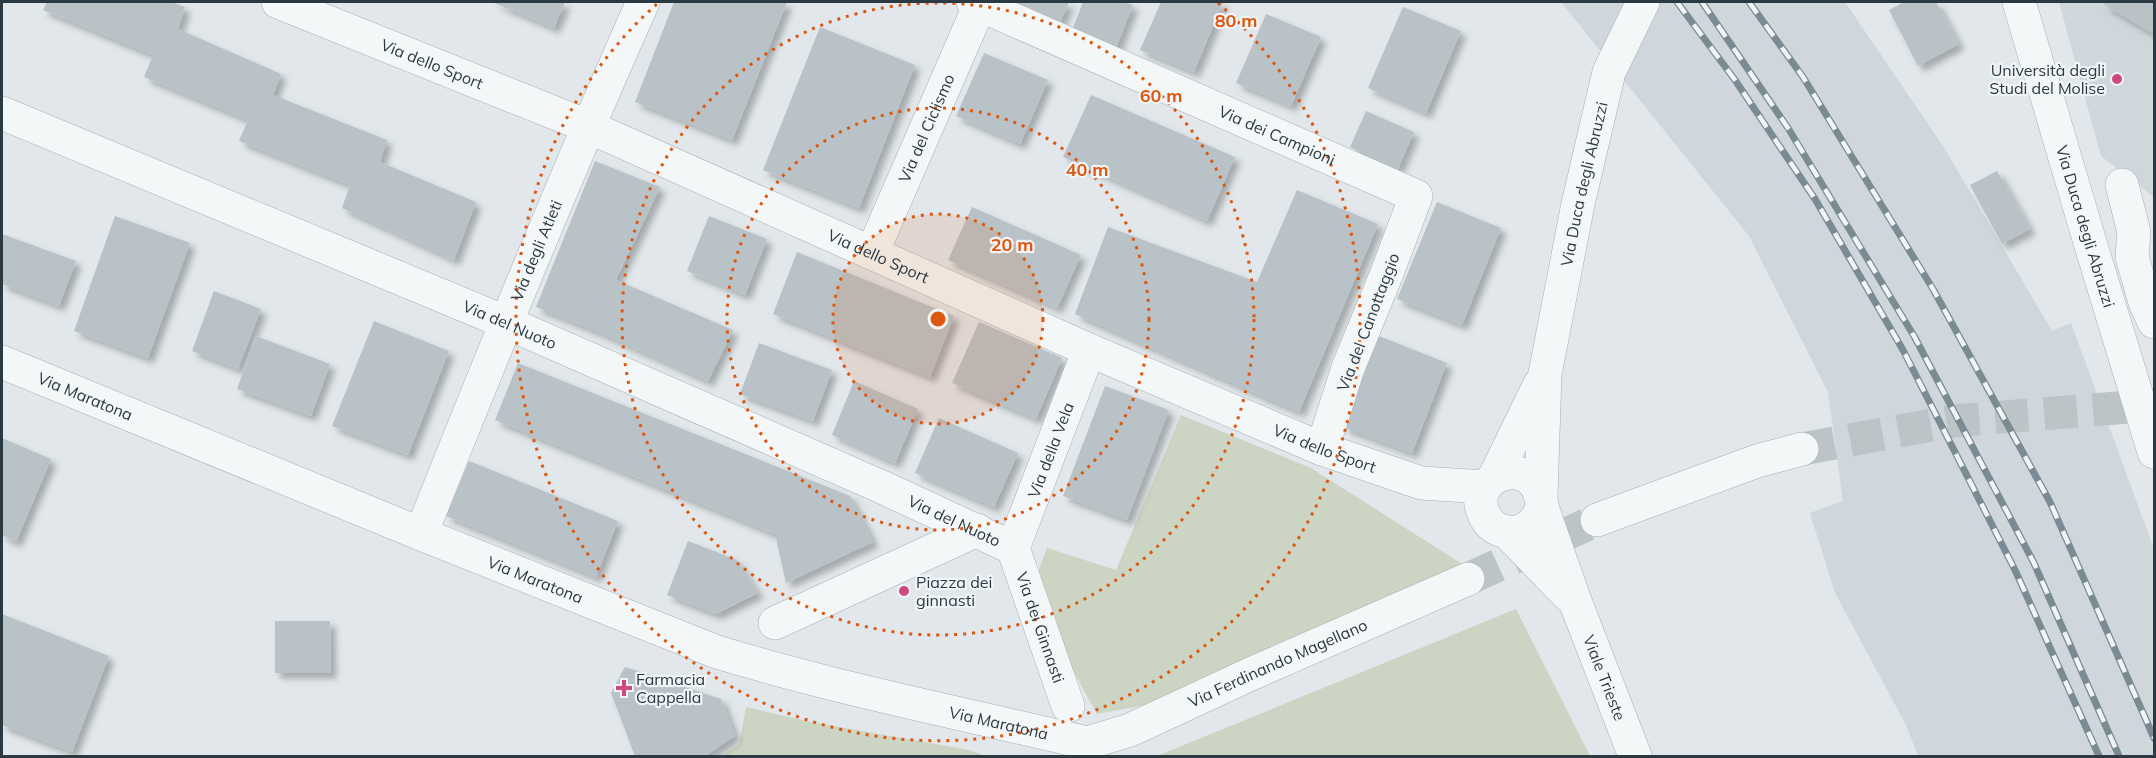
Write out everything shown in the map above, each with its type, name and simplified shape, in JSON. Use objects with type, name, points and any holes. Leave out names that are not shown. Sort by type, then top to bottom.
[{"type":"street","name":"Via dello Sport","points":[[278,2],[587,126],[1089,350],[1322,449],[1421,483],[1490,482]]},
{"type":"street","name":"Via degli Atleti","points":[[421,534],[587,126],[643,2]]},
{"type":"street","name":"Via dei Campioni","points":[[978,2],[1416,196]]},
{"type":"street","name":"Via del Ciclismo","points":[[872,253],[978,2]]},
{"type":"street","name":"Via Duca degli Abruzzi","points":[[1542,501],[1545,374],[1578,204],[1609,72],[1643,2]]},
{"type":"street","name":"Via Duca degli Abruzzi","points":[[2019,2],[2154,452]]},
{"type":"street","name":"Via del Nuoto","points":[[2,112],[506,322],[872,482],[1012,548]]},
{"type":"street","points":[[2122,185],[2134,232],[2132,257],[2145,302],[2154,322]]},
{"type":"street","name":"Via del Canottaggio","points":[[1322,449],[1348,368],[1416,196]]},
{"type":"street","name":"Via della Vela","points":[[1012,548],[1089,350]]},
{"type":"street","name":"Via Maratona","points":[[2,362],[421,534],[717,652],[1090,750]]},
{"type":"street","name":"Via Duca degli Abruzzi","points":[[1490,482],[1545,374]]},
{"type":"street","points":[[1598,520],[1757,461],[1802,449]]},
{"type":"street","name":"Viale Trieste","points":[[1575,601],[1507,532],[1496,528],[1487,520],[1482,510],[1482,498],[1490,482],[1504,473],[1516,472],[1536,484],[1575,601],[1635,756]]},
{"type":"street","points":[[1507,532],[1519,532],[1530,527],[1538,518],[1542,501]]},
{"type":"street","points":[[775,622],[977,530]]},
{"type":"street","name":"Via dei Ginnasti","points":[[1012,548],[1068,706]]},
{"type":"street","name":"Via Ferdinando Magellano","points":[[1090,750],[1304,650],[1468,579]]},
{"type":"shaded area","points":[[1561,2],[1845,2],[1943,146],[2052,331],[2071,323],[2154,549],[2154,756],[1918,756],[1906,725],[1835,593],[1810,513],[1843,501],[1828,392],[1749,236]]},
{"type":"shaded area","name":"Università degli Studi del Molise","points":[[2059,2],[2154,2],[2154,197],[2101,156]]},
{"type":"green space","points":[[1181,415],[1311,468],[1462,564],[1151,704],[1097,714],[1030,593],[1047,548],[1116,570]]},
{"type":"green space","points":[[1516,609],[1590,756],[1157,756]]},
{"type":"green space","points":[[746,707],[806,721],[969,750],[986,756],[721,756],[739,745]]},
{"type":"building","points":[[47,2],[171,2],[185,7],[178,29],[281,74],[273,95],[387,140],[380,162],[476,202],[454,260],[342,208],[350,185],[239,141],[248,120],[144,77],[153,55],[43,10]]},
{"type":"building","points":[[492,2],[565,2],[554,28]]},
{"type":"building","points":[[674,2],[787,2],[732,140],[635,102]]},
{"type":"building","points":[[1014,2],[1069,2],[1060,22]]},
{"type":"building","points":[[1083,2],[1124,2],[1133,5],[1116,48],[1072,30]]},
{"type":"building","points":[[1161,2],[1223,2],[1194,72],[1140,50]]},
{"type":"building","points":[[1904,2],[1936,2],[1959,44],[1918,66],[1889,10]]},
{"type":"building","points":[[2103,2],[2154,2],[2154,34],[2106,6]]},
{"type":"building","points":[[1403,7],[1461,31],[1426,113],[1368,88]]},
{"type":"building","points":[[1266,14],[1321,37],[1291,106],[1236,83]]},
{"type":"building","points":[[820,27],[915,65],[859,208],[763,170]]},
{"type":"building","points":[[984,53],[1048,80],[1020,144],[956,116]]},
{"type":"building","points":[[1091,95],[1235,157],[1207,221],[1063,157]]},
{"type":"building","points":[[1366,111],[1414,132],[1398,169],[1350,147]]},
{"type":"building","points":[[595,161],[660,187],[616,280],[733,330],[708,381],[601,333],[536,307]]},
{"type":"building","points":[[1997,171],[2030,229],[2002,244],[1970,185]]},
{"type":"building","points":[[1297,190],[1378,224],[1299,412],[1075,314],[1108,227],[1257,282]]},
{"type":"building","points":[[1437,202],[1501,228],[1462,325],[1397,299]]},
{"type":"building","points":[[972,207],[1081,255],[1057,308],[948,260]]},
{"type":"building","points":[[115,216],[190,243],[148,358],[74,331]]},
{"type":"building","points":[[709,216],[767,239],[745,295],[687,271]]},
{"type":"building","points":[[2,234],[76,261],[59,306],[2,284]]},
{"type":"building","points":[[797,252],[954,316],[930,377],[773,314]]},
{"type":"building","points":[[214,291],[261,309],[238,369],[192,351]]},
{"type":"building","points":[[374,321],[449,351],[408,455],[332,426]]},
{"type":"building","points":[[979,322],[1062,358],[1036,419],[952,383]]},
{"type":"building","points":[[256,336],[330,364],[311,416],[237,389]]},
{"type":"building","points":[[1379,336],[1447,363],[1412,453],[1343,427]]},
{"type":"building","points":[[759,343],[832,370],[813,421],[740,394]]},
{"type":"building","points":[[518,363],[850,496],[873,542],[786,583],[775,534],[495,420]]},
{"type":"building","points":[[854,381],[918,409],[895,463],[832,435]]},
{"type":"building","points":[[1105,386],[1169,410],[1127,520],[1063,496]]},
{"type":"building","points":[[939,418],[1018,453],[994,507],[915,473]]},
{"type":"building","points":[[2,438],[51,459],[16,542],[2,535]]},
{"type":"building","points":[[469,461],[618,521],[596,577],[446,516]]},
{"type":"building","points":[[688,541],[737,560],[758,593],[716,614],[667,595]]},
{"type":"building","points":[[2,614],[109,656],[72,752],[2,725]]},
{"type":"building","points":[[275,621],[330,621],[331,673],[275,673]]},
{"type":"building","points":[[625,667],[721,699],[735,736],[705,756],[635,756],[611,693]]},
{"type":"tunnel","points":[[1802,449],[1953,421],[2154,405]]},
{"type":"tunnel","points":[[1468,579],[1597,520]]},
{"type":"railway","points":[[1677,2],[1735,80],[1815,199],[1903,350],[2015,570],[2099,756]]},
{"type":"railway","points":[[1702,2],[1788,128],[1914,336],[2033,561],[2119,756]]},
{"type":"railway","points":[[1749,2],[1803,77],[1933,289],[2050,502],[2154,738]]},
{"type":"place","name":"Università degli Studi del Molise","points":[[2117,79]]},
{"type":"place","name":"Piazza dei ginnasti","points":[[904,591]]},
{"type":"place","name":"Farmacia Cappella","points":[[624,688]]}]
